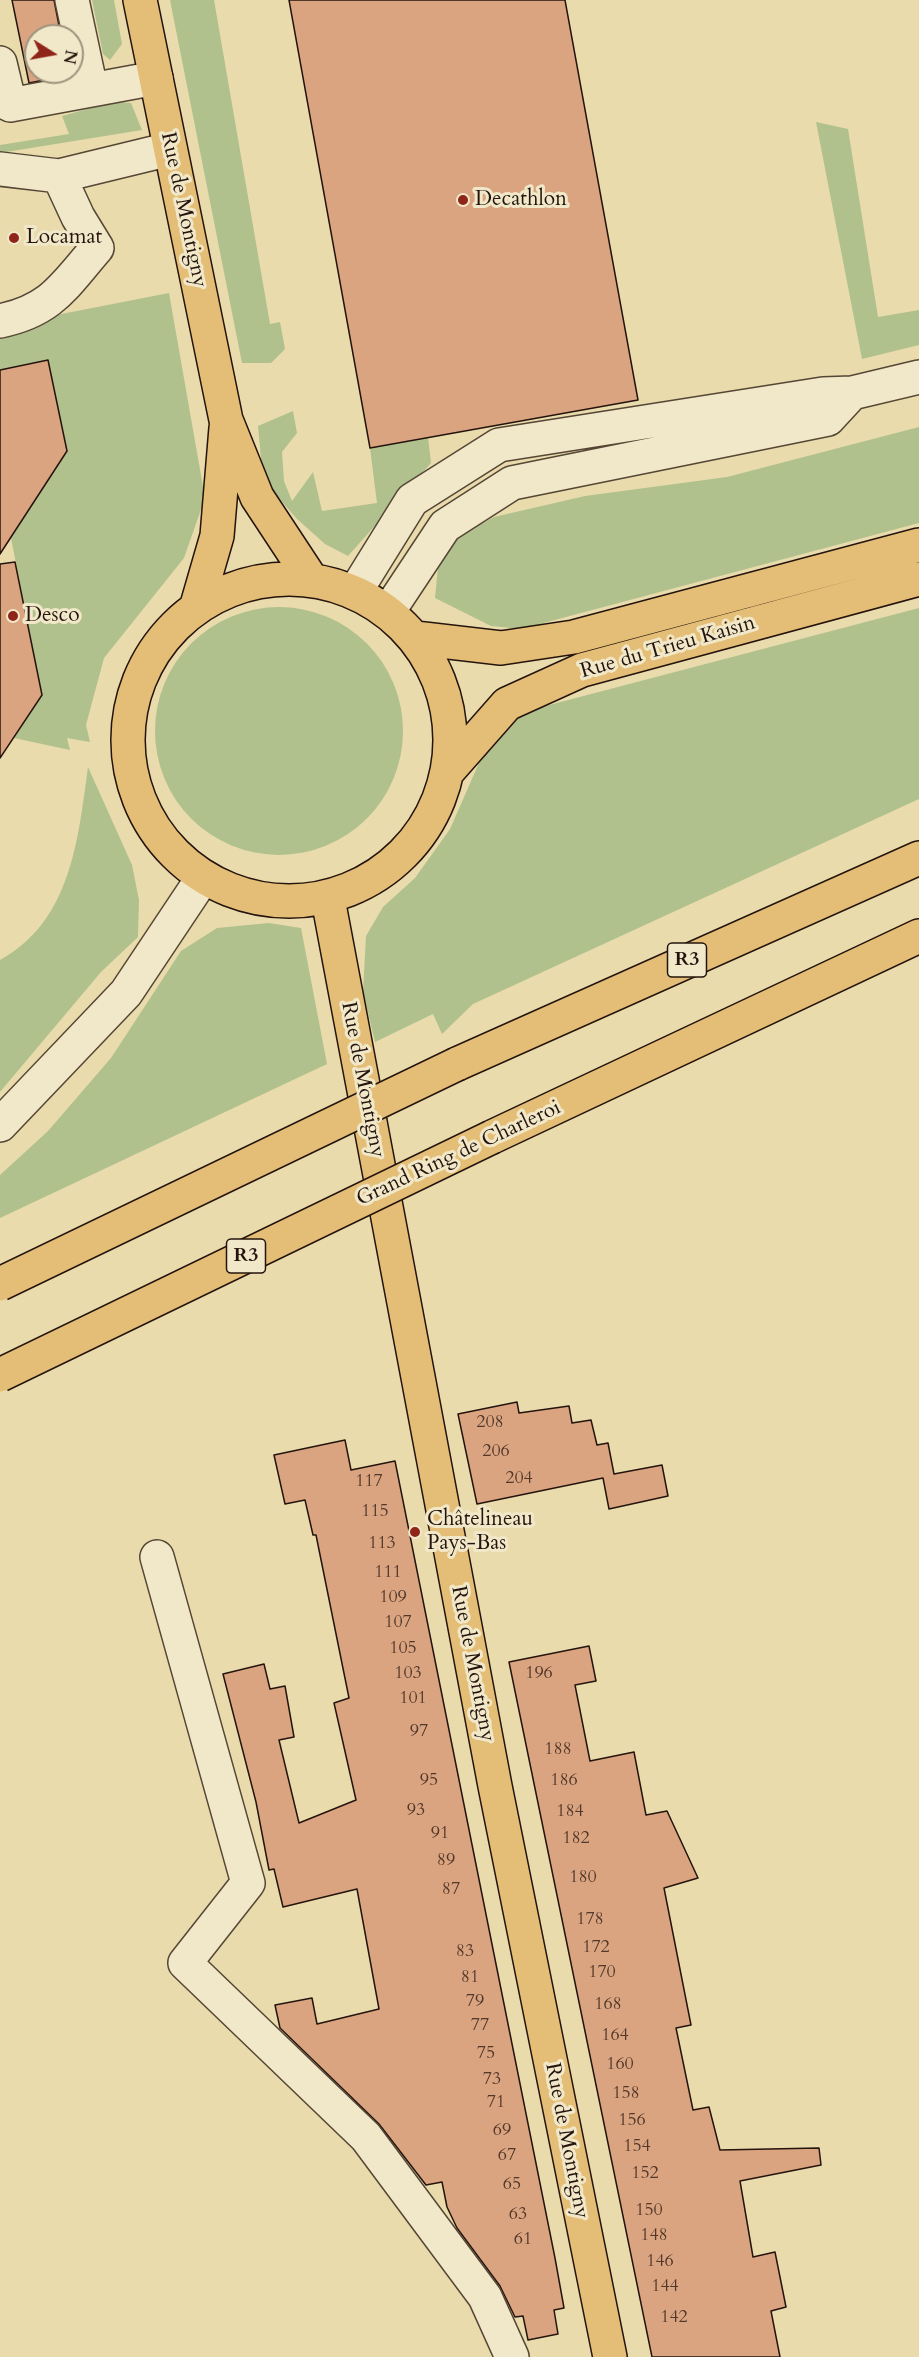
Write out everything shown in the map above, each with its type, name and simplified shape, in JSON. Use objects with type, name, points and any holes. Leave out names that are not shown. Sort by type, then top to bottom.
[{"type":"main road","name":"Rue de Montigny","points":[[140,0],[226,420]]},
{"type":"main road","points":[[226,420],[257,497],[311,579]]},
{"type":"main road","points":[[196,605],[251,582],[311,579],[355,592],[388,612],[415,638],[446,701],[448,771],[425,828],[383,872],[328,899],[262,901],[202,879],[146,821],[126,744],[144,665],[196,605],[217,536],[226,420]]},
{"type":"main road","name":"Rue du Trieu Kaisin","points":[[415,638],[501,648],[574,637],[919,545]]},
{"type":"main road","name":"Rue du Trieu Kaisin","points":[[448,771],[507,704],[582,670],[919,579]]},
{"type":"main road","name":"R3","points":[[0,1284],[457,1064],[919,858]]},
{"type":"main road","name":"Rue de Montigny","points":[[328,899],[497,1797],[610,2357]]},
{"type":"main road","name":"Grand Ring de Charleroi","points":[[0,1375],[492,1137],[919,936]]},
{"type":"street","points":[[72,0],[91,89]]},
{"type":"street","points":[[0,63],[10,105],[156,78]]},
{"type":"street","points":[[0,169],[59,176],[170,148]]},
{"type":"street","points":[[0,321],[24,316],[51,301],[97,248],[78,217],[59,176]]},
{"type":"street","points":[[355,592],[412,500],[499,444],[823,394],[852,393],[919,377]]},
{"type":"street","points":[[388,612],[445,526],[512,483],[828,419],[852,393]]},
{"type":"street","points":[[0,1125],[126,993],[202,879]]},
{"type":"street","points":[[157,1557],[248,1883],[184,1963],[366,2137],[485,2296],[512,2357]]},
{"type":"green space","points":[[92,0],[114,0],[122,44],[110,60],[103,54]]},
{"type":"green space","points":[[170,0],[214,0],[270,324],[280,322],[285,349],[271,363],[242,363]]},
{"type":"green space","points":[[113,102],[131,103],[142,130],[0,153],[0,145],[69,134],[62,116]]},
{"type":"green space","points":[[816,122],[848,129],[878,317],[919,310],[919,345],[862,359]]},
{"type":"green space","points":[[169,293],[205,498],[184,558],[104,658],[86,725],[90,742],[67,738],[70,750],[14,738],[42,695],[11,538],[67,451],[48,361],[0,370],[0,326]]},
{"type":"green space","points":[[293,411],[297,433],[282,452],[284,481],[292,501],[313,472],[322,511],[377,503],[370,448],[428,437],[431,463],[348,556],[325,544],[297,519],[263,480],[258,426]]},
{"type":"green space","points":[[919,427],[919,523],[521,629],[491,626],[435,598],[439,557],[451,541],[494,517],[585,496],[727,477]]},
{"type":"green space","points":[[279,607],[303,609],[326,616],[348,628],[367,643],[382,662],[394,684],[401,707],[403,731],[401,755],[394,778],[382,800],[367,819],[348,834],[326,846],[303,853],[279,855],[255,853],[232,846],[210,834],[191,819],[176,800],[164,778],[157,755],[155,731],[157,707],[164,684],[176,662],[191,643],[210,628],[232,616],[255,609]]},
{"type":"green space","points":[[919,608],[919,799],[473,1004],[442,1034],[433,1014],[375,1042],[363,992],[366,936],[383,907],[415,878],[450,829],[482,756],[511,715]]},
{"type":"green space","points":[[88,767],[132,865],[139,900],[138,937],[101,972],[0,1092],[0,960],[24,944],[42,924],[56,901],[67,876],[74,850]]},
{"type":"green space","points":[[269,923],[301,928],[327,1064],[0,1218],[0,1175],[48,1131],[111,1058],[181,951],[217,928]]},
{"type":"building","points":[[12,0],[54,0],[59,24],[24,24],[24,59]]},
{"type":"building","name":"Decathlon","points":[[289,0],[565,0],[638,400],[370,448]]},
{"type":"building","name":"Desco","points":[[48,360],[67,451],[0,554],[0,370]]},
{"type":"building","points":[[15,562],[42,695],[0,758],[0,564]]},
{"type":"building","points":[[517,1402],[519,1413],[569,1406],[572,1423],[591,1420],[597,1445],[608,1443],[614,1474],[662,1465],[668,1496],[609,1509],[603,1478],[477,1504],[458,1414]]},
{"type":"building","points":[[345,1440],[351,1470],[395,1461],[555,2258],[564,2308],[554,2310],[558,2334],[528,2340],[523,2316],[515,2317],[500,2286],[457,2228],[447,2207],[442,2182],[426,2185],[379,2124],[280,2028],[275,2005],[312,1998],[317,2024],[379,2009],[357,1889],[283,1907],[274,1869],[269,1870],[256,1802],[223,1674],[264,1664],[270,1689],[285,1686],[294,1737],[279,1740],[299,1823],[356,1800],[334,1703],[349,1698],[316,1535],[313,1535],[305,1500],[285,1504],[274,1455]]},
{"type":"building","points":[[589,1646],[596,1681],[575,1685],[590,1761],[634,1752],[646,1815],[667,1811],[698,1878],[664,1888],[691,2025],[676,2028],[693,2110],[709,2107],[720,2150],[819,2148],[821,2165],[740,2181],[753,2257],[775,2252],[786,2307],[771,2311],[780,2357],[652,2357],[509,1662]]},
{"type":"place","name":"Decathlon","points":[[463,200]]},
{"type":"place","name":"Locamat","points":[[14,238]]},
{"type":"place","name":"Desco","points":[[13,616]]},
{"type":"place","name":"Châtelineau Pays-Bas","points":[[415,1532]]}]
